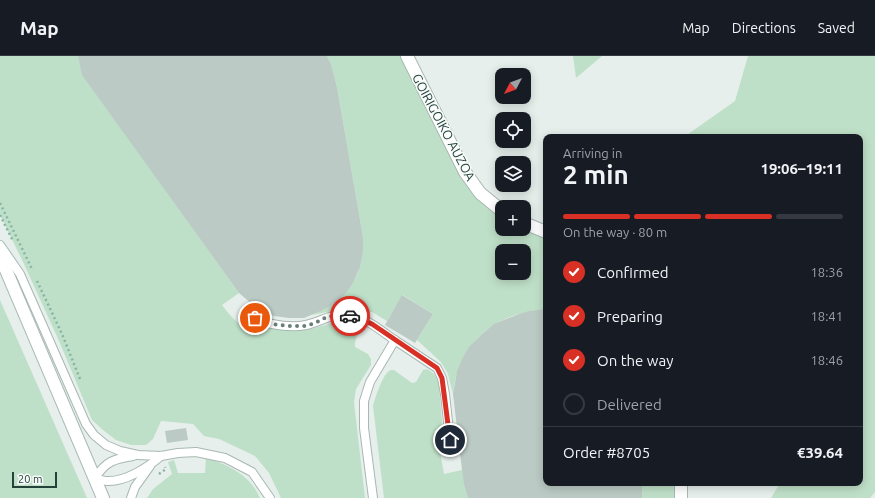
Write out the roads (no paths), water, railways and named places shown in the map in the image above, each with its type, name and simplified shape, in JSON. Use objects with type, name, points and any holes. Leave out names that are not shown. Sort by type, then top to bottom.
[{"type":"street","name":"GOIRIGOIKO AUZOA","points":[[407,56],[465,172],[480,193],[495,206]]},
{"type":"street","points":[[531,226],[543,231]]},
{"type":"street","points":[[0,256],[104,498]]},
{"type":"street","points":[[681,486],[681,498]]},
{"type":"lane","points":[[0,245],[20,274],[86,424],[94,435],[106,445],[120,451],[138,455],[161,456],[196,452],[226,458],[252,472],[270,498]]},
{"type":"lane","points":[[255,318],[272,324],[305,326],[336,315],[346,315],[354,316],[372,324],[437,368],[442,378],[450,440]]},
{"type":"lane","points":[[373,498],[364,428],[364,401],[370,382],[396,340]]},
{"type":"lane","points":[[138,455],[120,458],[108,463],[100,470],[95,478],[106,481],[121,480],[141,470],[161,456]]},
{"type":"lane","points":[[131,498],[135,487],[151,464]]}]
